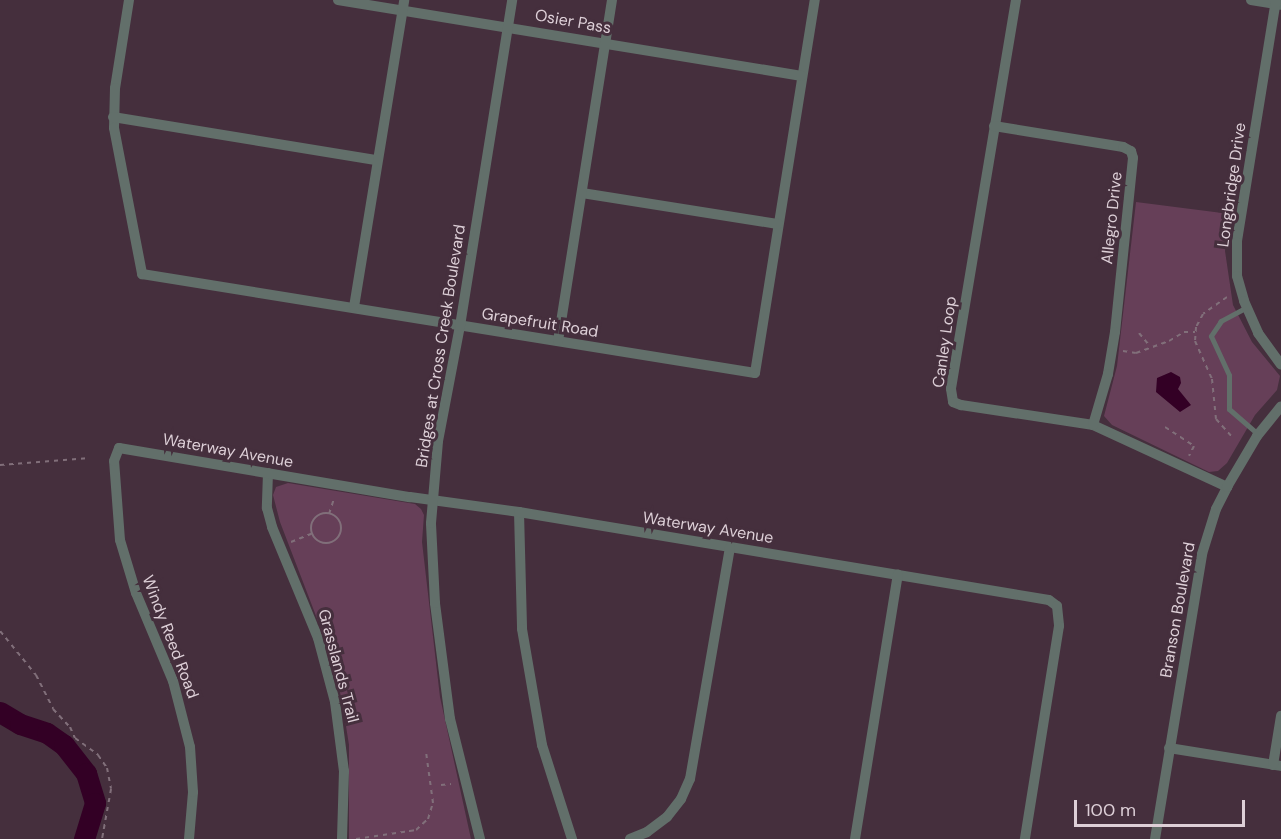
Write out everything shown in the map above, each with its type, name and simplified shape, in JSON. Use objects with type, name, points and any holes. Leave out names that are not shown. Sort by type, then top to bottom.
[{"type":"street","points":[[129,0],[115,88],[114,117],[376,160]]},
{"type":"street","name":"Osier Pass","points":[[338,0],[403,5],[508,26],[802,76]]},
{"type":"street","name":"Bridges at Cross Creek Boulevard","points":[[480,839],[450,719],[435,603],[431,523],[438,441],[460,326],[512,0]]},
{"type":"street","points":[[558,341],[612,0]]},
{"type":"street","points":[[582,193],[778,224],[815,0]]},
{"type":"street","name":"Canley Loop","points":[[1016,0],[951,389],[953,402],[1093,425],[1227,487]]},
{"type":"street","points":[[1251,0],[1277,3]]},
{"type":"street","name":"Longbridge Drive","points":[[1277,3],[1237,242],[1237,276],[1258,333],[1281,365]]},
{"type":"street","points":[[354,307],[376,160],[403,5]]},
{"type":"street","name":"Grapefruit Road","points":[[114,117],[116,147],[142,274],[755,374],[778,224]]},
{"type":"street","name":"Allegro Drive","points":[[994,126],[1124,147],[1131,151],[1133,158],[1115,332],[1108,374],[1093,425]]},
{"type":"street","name":"Branson Boulevard","points":[[1155,839],[1202,554],[1216,509],[1227,487],[1258,434],[1281,406]]},
{"type":"street","name":"Waterway Avenue","points":[[119,448],[1048,600],[1057,606],[1059,626],[1025,839]]},
{"type":"street","name":"Windy Reed Road","points":[[119,448],[114,461],[120,540],[136,593],[173,681],[190,747],[193,792],[189,839]]},
{"type":"street","name":"Grasslands Trail","points":[[268,473],[267,508],[272,527],[318,638],[335,702],[344,771],[342,839]]},
{"type":"street","points":[[519,512],[524,639],[542,745],[572,839]]},
{"type":"street","points":[[630,839],[647,832],[667,817],[681,799],[690,778],[730,547]]},
{"type":"street","points":[[855,839],[898,574]]},
{"type":"street","points":[[1169,748],[1277,766],[1281,716]]},
{"type":"lane","points":[[1247,307],[1221,321],[1211,336],[1229,375],[1229,409],[1258,434]]},
{"type":"path","points":[[1227,297],[1203,314],[1195,332],[1196,348],[1212,379],[1216,419],[1234,439]]},
{"type":"path","points":[[1123,351],[1136,353],[1169,341],[1184,332],[1195,332]]},
{"type":"path","points":[[1139,333],[1150,346]]},
{"type":"path","points":[[1165,427],[1194,446],[1189,456]]},
{"type":"path","points":[[0,465],[90,458]]},
{"type":"path","points":[[329,514],[334,499]]},
{"type":"path","points":[[322,514],[329,514],[336,517],[341,526],[336,540],[321,543],[311,534],[310,528],[314,519],[322,514]]},
{"type":"path","points":[[291,542],[311,534]]},
{"type":"path","points":[[0,630],[36,675],[53,709],[70,727],[75,738],[98,755],[107,768],[110,800],[102,839]]},
{"type":"path","points":[[356,839],[416,830],[428,819],[433,804],[426,752]]},
{"type":"path","points":[[441,785],[451,784]]},
{"type":"shaded area","points":[[1136,202],[1230,214],[1225,251],[1233,305],[1252,342],[1280,376],[1277,390],[1255,415],[1227,463],[1218,471],[1209,472],[1112,425],[1104,416],[1117,366]]},
{"type":"shaded area","points":[[1171,372],[1180,377],[1181,383],[1178,389],[1191,405],[1180,412],[1156,392],[1157,378]]},
{"type":"shaded area","points":[[288,483],[415,504],[421,509],[424,515],[422,542],[440,697],[471,839],[349,839],[349,745],[342,701],[331,655],[280,522],[273,495],[276,487]]},
{"type":"waterway","points":[[0,712],[20,724],[47,733],[64,745],[86,773],[95,803],[84,839]]}]
